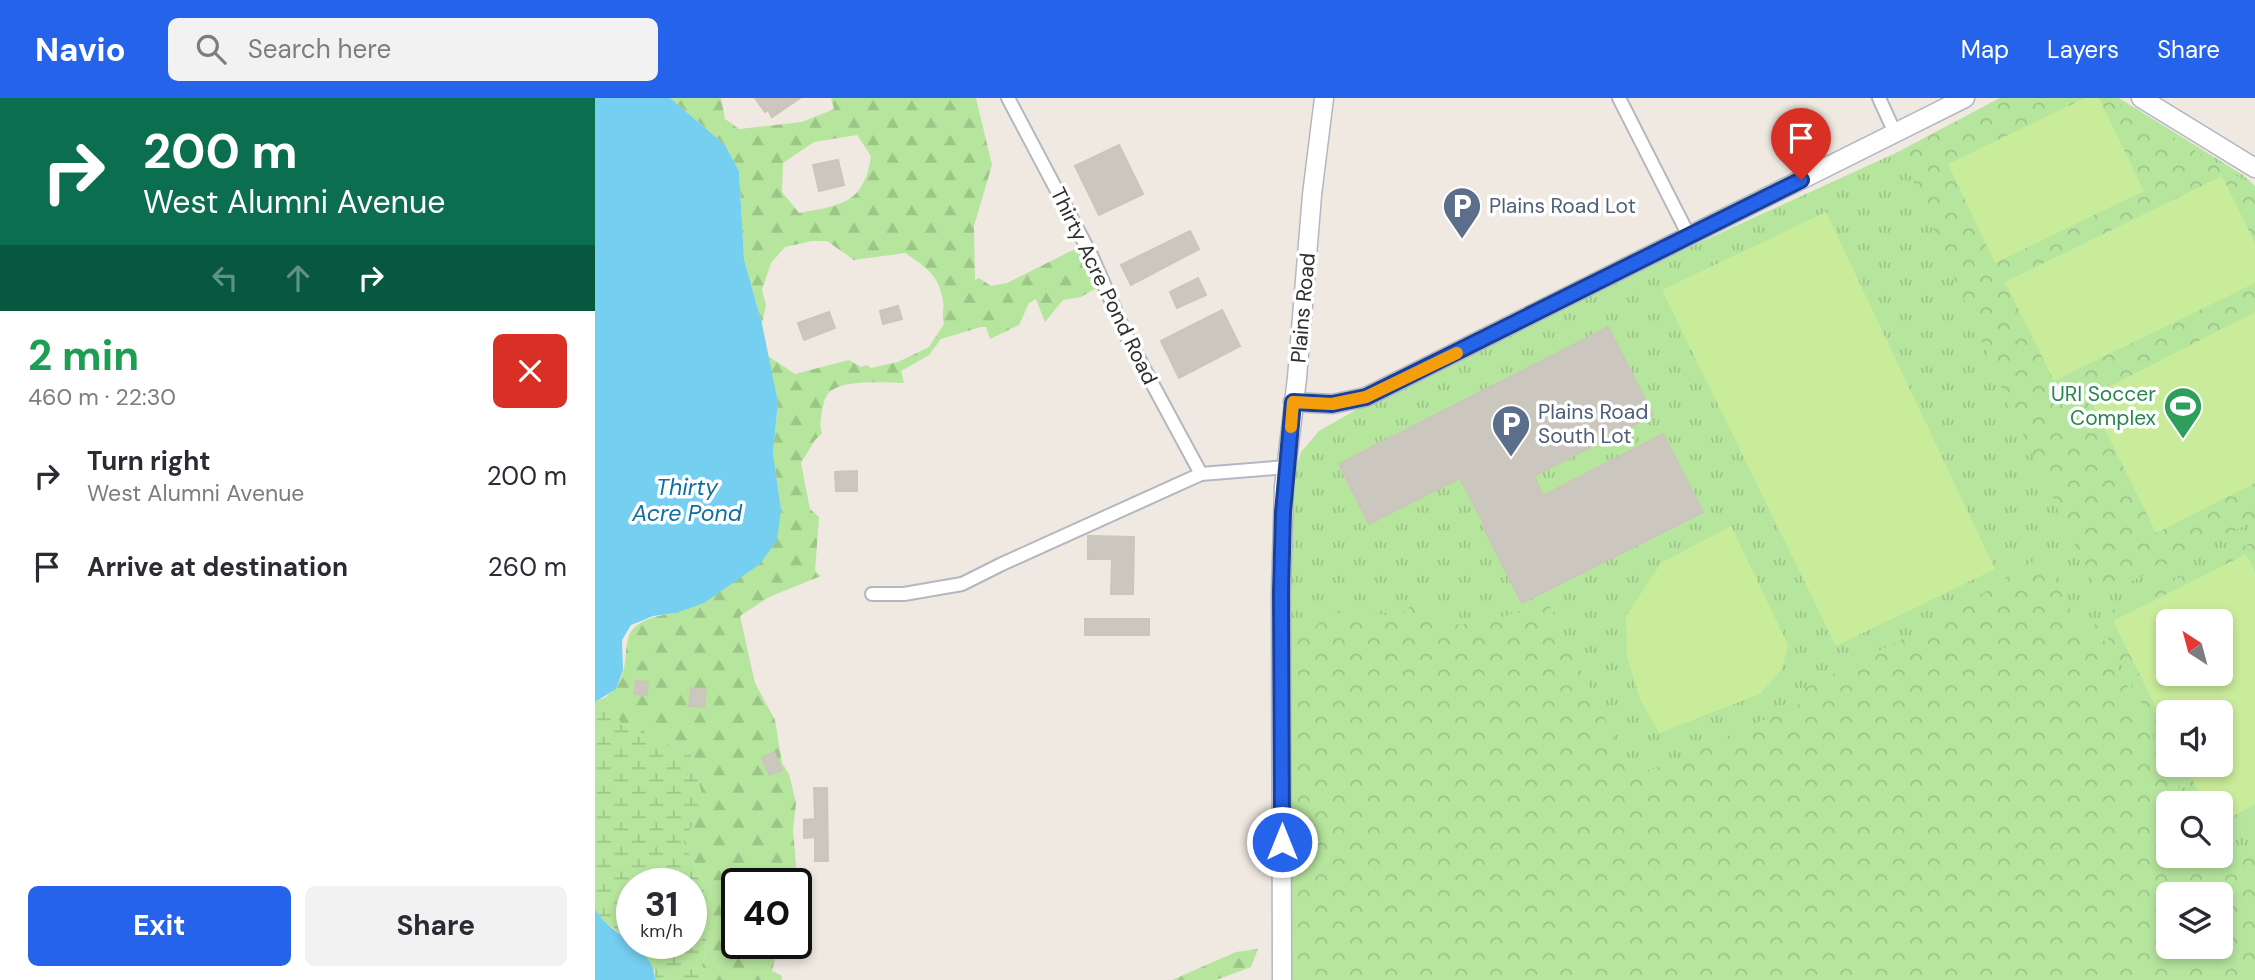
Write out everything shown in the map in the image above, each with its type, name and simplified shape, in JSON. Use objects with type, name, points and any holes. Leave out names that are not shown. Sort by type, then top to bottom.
[{"type":"street","name":"Thirty Acre Pond Road","points":[[1008,98],[1092,257],[1126,335],[1201,474]]},
{"type":"street","name":"Plains Road","points":[[1282,980],[1281,592],[1284,487],[1324,98]]},
{"type":"street","points":[[1619,98],[1689,236]]},
{"type":"street","points":[[1879,98],[1895,133]]},
{"type":"street","points":[[1293,402],[1332,404],[1366,397],[1965,98]]},
{"type":"street","points":[[2141,98],[2255,168]]},
{"type":"street","points":[[872,594],[904,594],[962,584],[1201,474],[1287,467]]},
{"type":"green space","points":[[670,98],[721,98],[725,119],[739,129],[802,122],[834,109],[831,98],[976,98],[992,165],[974,226],[975,280],[979,278],[991,286],[1007,283],[1081,246],[1102,285],[1081,297],[1063,300],[1045,322],[1036,299],[1029,303],[1019,325],[990,339],[986,327],[981,327],[941,339],[929,355],[901,371],[904,383],[852,384],[833,390],[826,397],[821,420],[822,433],[801,463],[810,509],[819,517],[815,571],[821,576],[769,597],[740,616],[755,683],[775,720],[782,763],[789,774],[796,803],[793,830],[796,865],[795,868],[721,868],[721,959],[775,959],[772,971],[781,975],[782,980],[701,980],[704,959],[707,959],[707,868],[696,868],[683,841],[705,805],[690,753],[622,725],[606,697],[618,683],[624,670],[630,634],[637,625],[651,618],[676,613],[781,509],[773,453],[778,402],[768,356],[795,374],[849,360],[861,367],[867,365],[871,368],[898,362],[929,347],[944,324],[943,304],[934,278],[925,267],[905,253],[854,260],[827,241],[812,241],[785,247],[771,263],[762,290],[766,305],[762,324],[744,259],[739,171],[725,145]],"holes":[[[857,135],[871,156],[863,184],[849,200],[827,207],[799,213],[782,192],[783,163],[814,142]]]},
{"type":"green space","points":[[2000,98],[2119,98],[2243,175],[2255,186],[2255,980],[1292,980],[1291,485],[1301,452],[1319,431],[1451,356],[1900,151]]},
{"type":"green space","points":[[2000,98],[2108,98],[2250,184],[2255,194],[2255,521],[2099,597],[2006,398],[1900,151]]},
{"type":"green space","points":[[2085,98],[2099,98],[2144,191],[1995,263],[1948,164]]},
{"type":"green space","points":[[2222,176],[2255,243],[2255,283],[2054,381],[2005,282]]},
{"type":"green space","points":[[1826,212],[1995,569],[1836,646],[1662,290]]},
{"type":"green space","name":"URI Soccer Complex","points":[[2255,312],[2255,483],[2156,533],[2089,397]]},
{"type":"green space","points":[[1731,526],[1788,645],[1782,669],[1760,694],[1659,733],[1640,699],[1627,656],[1626,616],[1661,563]]},
{"type":"green space","points":[[2255,541],[2255,823],[2233,833],[2233,791],[2187,791],[2179,777],[2233,777],[2233,700],[2156,700],[2156,732],[2102,627],[2109,612]]},
{"type":"green space","points":[[2246,554],[2255,572],[2255,805],[2233,816],[2233,791],[2198,791],[2191,777],[2233,777],[2233,700],[2156,700],[2156,708],[2113,621]]},
{"type":"green space","points":[[2040,558],[2045,559],[2081,631],[2096,624],[2156,742],[2156,777],[2174,777],[2181,791],[2156,791],[2156,868],[2233,868],[2233,852],[2255,849],[2255,980],[1292,980],[1292,633],[1315,627],[1330,613],[1375,613],[1397,617],[1413,604],[1429,605],[1449,625],[1485,623],[1546,599],[1634,778],[1808,700],[1803,689],[1954,613],[2020,568]]},
{"type":"green space","points":[[606,697],[622,725],[690,753],[705,805],[683,841],[696,868],[616,868],[616,930],[595,910],[595,702]]},
{"type":"green space","points":[[1258,949],[1251,967],[1216,980],[1172,980],[1236,952]]},
{"type":"green space","points":[[646,959],[704,959],[701,980],[655,980],[655,971]]},
{"type":"water","name":"Thirty Acre Pond","points":[[595,98],[670,98],[725,145],[739,171],[744,259],[762,324],[778,402],[773,453],[781,509],[777,540],[760,564],[704,603],[676,613],[653,616],[631,625],[622,640],[623,670],[616,689],[595,702]]},
{"type":"water","points":[[595,910],[616,931],[616,959],[648,959],[654,970],[655,980],[595,980]]},
{"type":"building","points":[[755,98],[800,98],[772,117]]},
{"type":"building","points":[[1119,145],[1143,194],[1099,215],[1075,166]]},
{"type":"building","points":[[838,160],[844,185],[819,191],[813,165]]},
{"type":"building","points":[[1190,231],[1199,249],[1131,285],[1121,265]]},
{"type":"building","points":[[1198,278],[1206,295],[1177,308],[1170,292]]},
{"type":"building","points":[[898,306],[902,319],[883,324],[880,311]]},
{"type":"building","points":[[1222,310],[1240,346],[1179,378],[1161,341]]},
{"type":"building","points":[[829,312],[835,328],[804,340],[798,323]]},
{"type":"building","name":"Plains Road South Lot","points":[[1608,327],[1653,415],[1534,476],[1543,496],[1663,434],[1703,512],[1522,603],[1460,478],[1369,524],[1339,464]]},
{"type":"building","points":[[857,471],[857,491],[836,491],[835,472]]},
{"type":"building","points":[[1088,536],[1134,537],[1133,594],[1111,594],[1112,559],[1088,559]]},
{"type":"building","points":[[1085,619],[1149,619],[1149,635],[1085,635]]},
{"type":"building","points":[[636,681],[648,682],[647,695],[634,694]]},
{"type":"building","points":[[691,688],[706,690],[704,707],[689,706]]},
{"type":"building","points":[[774,752],[782,770],[770,775],[762,758]]},
{"type":"building","points":[[814,788],[827,788],[828,861],[815,861],[815,837],[804,838],[804,820],[815,819]]},
{"type":"slow traffic","points":[[1291,427],[1293,402],[1332,404],[1366,397],[1457,353]]},
{"type":"place","name":"Plains Road Lot","points":[[1462,240]]},
{"type":"place","name":"URI Soccer Complex","points":[[2183,440]]},
{"type":"place","name":"Plains Road South Lot","points":[[1511,458]]},
{"type":"route","points":[[1282,842],[1281,592],[1284,487],[1293,402],[1332,404],[1366,397],[1801,180]]}]
